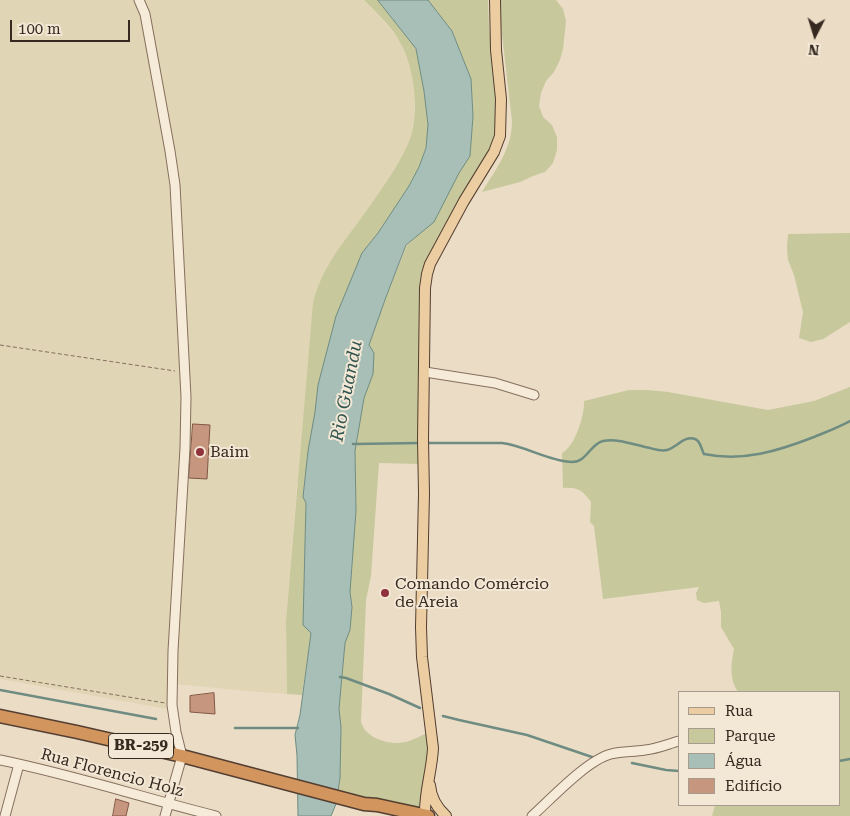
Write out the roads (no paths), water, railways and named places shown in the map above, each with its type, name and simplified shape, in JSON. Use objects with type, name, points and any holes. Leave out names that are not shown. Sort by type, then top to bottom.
[{"type":"highway","name":"BR-259","points":[[0,716],[182,756],[362,803],[426,816]]},
{"type":"highway","name":"BR-259","points":[[362,803],[394,816]]},
{"type":"main road","points":[[426,816],[426,794],[432,760],[433,740],[423,666],[421,626],[425,295],[430,264],[464,201],[494,152],[500,136],[501,99],[496,50],[495,0]]},
{"type":"main road","points":[[429,778],[432,798],[440,811],[446,816]]},
{"type":"street","points":[[139,0],[145,14],[175,185],[186,373],[185,448],[173,651],[172,705],[182,756],[165,816]]},
{"type":"street","points":[[425,372],[494,383],[534,395]]},
{"type":"street","points":[[532,816],[571,780],[603,756],[612,753],[657,748],[678,741]]},
{"type":"street","name":"Rua Florencio Holz","points":[[0,760],[65,774],[216,816]]},
{"type":"street","points":[[8,815],[19,764]]},
{"type":"water","name":"Rio Guandu","points":[[378,0],[428,0],[452,31],[471,79],[473,116],[470,156],[459,173],[434,222],[406,245],[369,345],[374,353],[373,374],[364,398],[355,451],[356,511],[350,592],[352,607],[350,630],[345,643],[339,709],[341,727],[340,778],[336,804],[331,816],[298,816],[295,735],[300,715],[311,633],[303,625],[306,503],[303,497],[318,385],[336,316],[362,253],[378,233],[409,186],[426,148],[428,125],[416,49]]},
{"type":"waterway","points":[[426,443],[502,443],[554,459],[572,462],[581,459],[603,441],[619,441],[656,450],[664,450],[671,449],[684,440],[691,438],[699,441],[704,454],[733,457],[774,451],[814,437],[850,421]]},
{"type":"waterway","name":"Rio Guandu","points":[[353,444],[420,443]]},
{"type":"waterway","points":[[340,677],[389,694],[420,708]]},
{"type":"waterway","points":[[0,690],[156,719]]},
{"type":"waterway","points":[[443,716],[527,735],[592,757]]},
{"type":"waterway","points":[[235,728],[298,728]]},
{"type":"waterway","points":[[840,761],[850,759]]},
{"type":"waterway","points":[[632,763],[678,771]]},
{"type":"place","name":"Baim","points":[[200,452]]},
{"type":"place","name":"Comando Comércio de Areia","points":[[385,593]]}]
